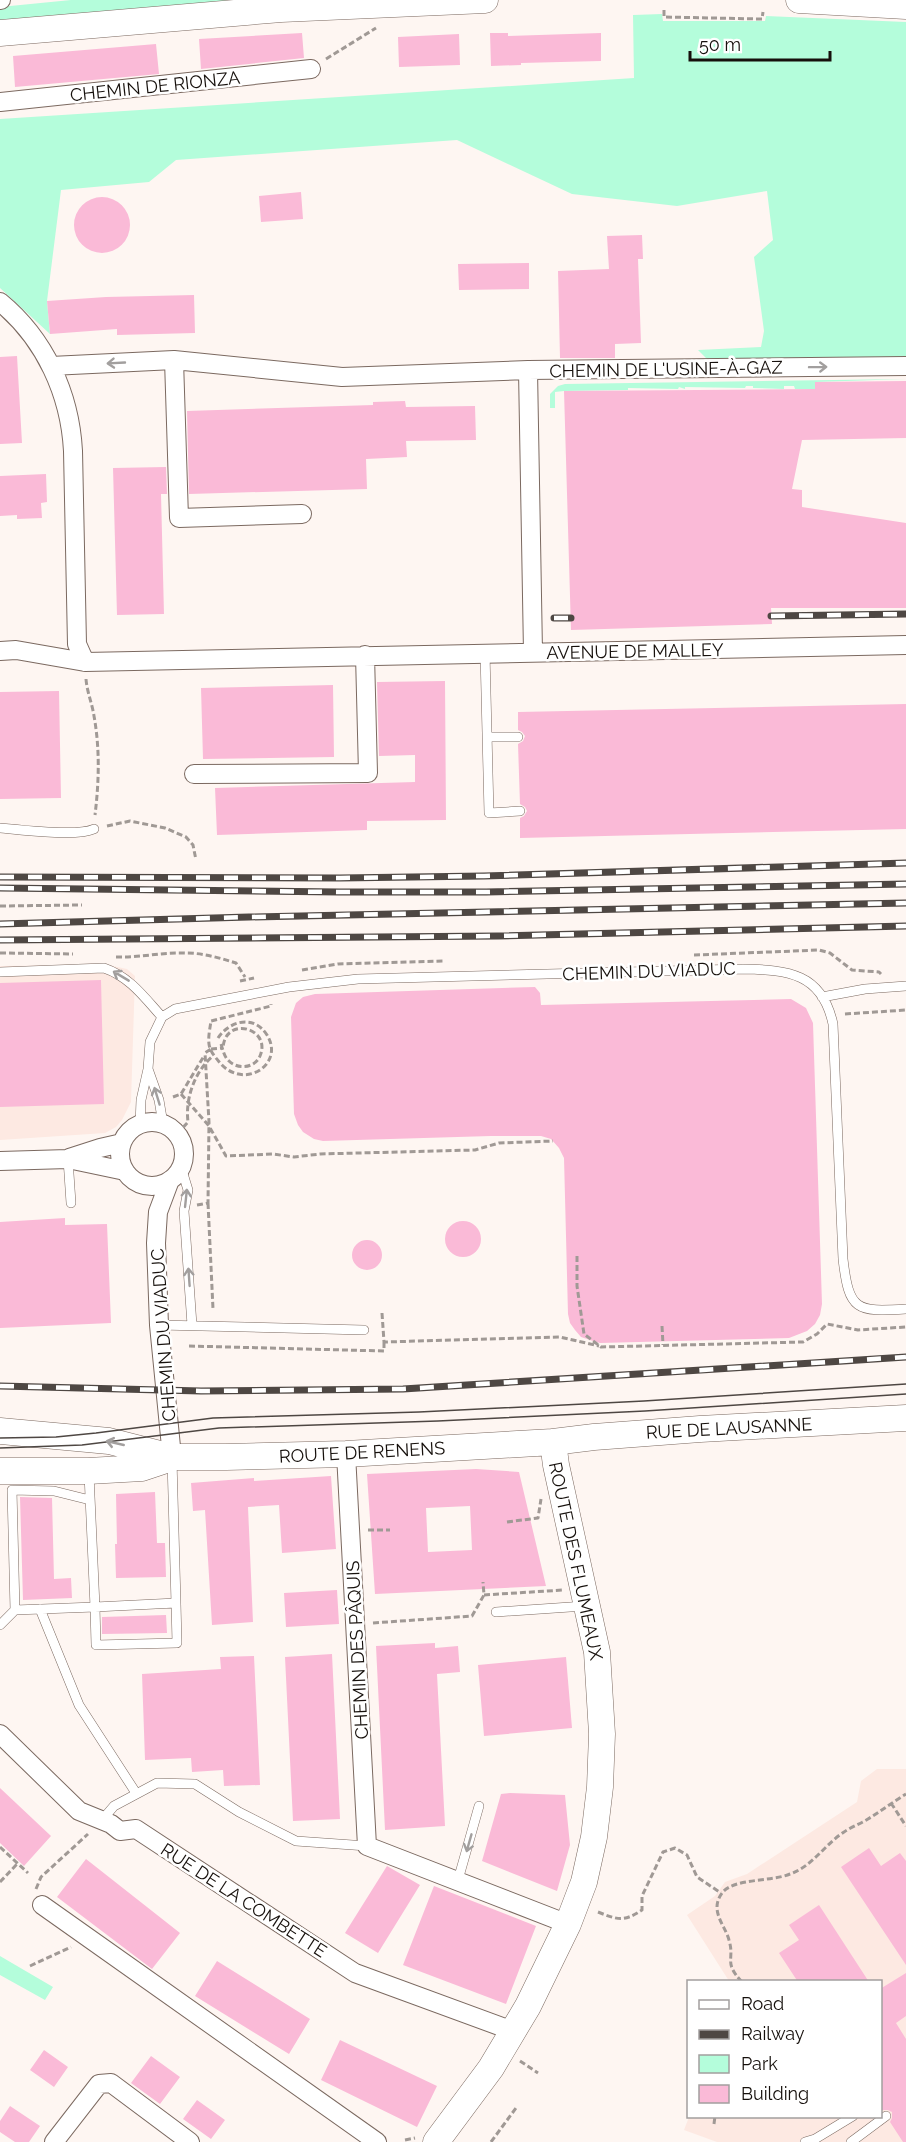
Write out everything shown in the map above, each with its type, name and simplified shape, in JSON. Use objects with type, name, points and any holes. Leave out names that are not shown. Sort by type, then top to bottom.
[{"type":"street","points":[[0,33],[281,9],[484,0]]},
{"type":"street","points":[[799,0],[906,6]]},
{"type":"street","name":"CHEMIN DE RIONZA","points":[[0,102],[310,69]]},
{"type":"street","points":[[0,302],[13,313],[32,336],[51,366],[61,387],[72,428],[78,644],[85,668]]},
{"type":"street","points":[[51,366],[174,360],[342,376],[528,370]]},
{"type":"street","points":[[174,360],[179,518],[302,514]]},
{"type":"street","name":"CHEMIN DE L'USINE-À-GAZ","points":[[532,652],[528,370],[906,366]]},
{"type":"street","name":"AVENUE DE MALLEY","points":[[0,651],[16,650],[85,668],[189,660],[906,645]]},
{"type":"street","points":[[194,774],[368,773],[365,656]]},
{"type":"street","points":[[147,1122],[170,1129],[183,1150],[175,1174],[160,1185],[150,1186],[131,1178],[125,1170],[120,1152],[126,1135],[147,1122]]},
{"type":"street","points":[[68,1159],[122,1143]]},
{"type":"street","points":[[0,1161],[68,1159],[125,1170]]},
{"type":"street","name":"CHEMIN DU VIADUC","points":[[172,1457],[159,1325],[156,1243],[158,1212],[175,1174]]},
{"type":"street","points":[[139,1183],[158,1212]]},
{"type":"street","name":"RUE DE LAUSANNE","points":[[553,1442],[688,1430],[906,1418]]},
{"type":"street","name":"ROUTE DE RENENS","points":[[0,1431],[109,1441],[172,1457],[346,1454],[553,1442]]},
{"type":"street","name":"ROUTE DES FLUMEAUX","points":[[428,2139],[490,2068],[528,2006],[568,1924],[584,1882],[594,1837],[600,1785],[602,1734],[597,1652],[580,1606],[553,1442]]},
{"type":"street","name":"CHEMIN DES PÂQUIS","points":[[346,1454],[367,1846]]},
{"type":"street","name":"ROUTE DE RENENS","points":[[0,1472],[142,1468],[172,1457]]},
{"type":"street","name":"RUE DE LA COMBETTE","points":[[0,1734],[79,1811],[102,1820],[120,1831],[136,1829],[355,1973],[513,2031]]},
{"type":"street","points":[[367,1846],[568,1924]]},
{"type":"street","points":[[42,1905],[377,2142]]},
{"type":"street","points":[[54,2142],[99,2084],[111,2084],[190,2142]]},
{"type":"lane","points":[[485,653],[489,813],[520,811]]},
{"type":"lane","points":[[487,737],[518,737]]},
{"type":"lane","points":[[0,828],[89,831],[97,825]]},
{"type":"lane","points":[[0,972],[104,968],[119,973],[132,983],[162,1017],[150,1042],[148,1069],[141,1100],[140,1125]]},
{"type":"lane","name":"CHEMIN DU VIADUC","points":[[162,1017],[175,1009],[271,990],[358,980],[742,969],[778,970],[798,975],[813,984],[831,1015],[842,1247],[846,1286],[856,1304],[866,1310],[903,1308]]},
{"type":"lane","points":[[822,997],[865,989],[906,986]]},
{"type":"lane","points":[[148,1069],[170,1129]]},
{"type":"lane","points":[[68,1159],[71,1203]]},
{"type":"lane","points":[[175,1174],[188,1190],[184,1211],[192,1325]]},
{"type":"lane","points":[[159,1325],[364,1330]]},
{"type":"lane","points":[[88,1471],[96,1646],[177,1643],[172,1457]]},
{"type":"lane","points":[[15,1610],[12,1490],[54,1491],[90,1500]]},
{"type":"lane","points":[[0,1625],[15,1610],[176,1603]]},
{"type":"lane","points":[[495,1612],[580,1606]]},
{"type":"lane","points":[[40,1609],[79,1705],[136,1793]]},
{"type":"lane","points":[[102,1820],[114,1806],[157,1783],[195,1784],[239,1812],[297,1841],[367,1846]]},
{"type":"lane","points":[[458,1880],[479,1806]]},
{"type":"lane","points":[[851,2142],[886,2116]]},
{"type":"lane","points":[[805,2142],[815,2139],[850,2118]]},
{"type":"path","points":[[664,10],[664,17],[702,18],[762,19],[763,12]]},
{"type":"path","points":[[310,69],[379,25]]},
{"type":"path","points":[[85,668],[98,743],[97,825],[130,821],[165,828],[186,837],[193,845],[196,860]]},
{"type":"path","points":[[0,906],[82,906]]},
{"type":"path","points":[[0,953],[83,954]]},
{"type":"path","points":[[105,956],[128,958],[185,953],[215,957],[236,963],[245,977]]},
{"type":"path","points":[[218,1038],[222,1031],[239,1022],[257,1025],[269,1038],[270,1056],[260,1071],[243,1076],[226,1070],[213,1056],[210,1049],[211,1021],[271,1006],[271,990]]},
{"type":"path","points":[[831,1015],[906,1010]]},
{"type":"path","points":[[168,1099],[181,1094],[205,1053],[210,1049],[224,1048],[222,1044],[226,1037],[236,1029],[249,1029],[254,1032],[261,1042],[260,1055],[252,1064],[240,1067],[228,1061],[222,1044]]},
{"type":"path","points":[[205,1053],[213,1308]]},
{"type":"path","points":[[170,1129],[188,1122],[189,1102],[196,1076],[213,1056]]},
{"type":"path","points":[[181,1094],[209,1126],[226,1156],[273,1154],[294,1157],[320,1154],[475,1150],[499,1143],[553,1141]]},
{"type":"path","points":[[196,1205],[208,1203]]},
{"type":"path","points":[[577,1256],[577,1286],[584,1334],[601,1347]]},
{"type":"path","points":[[189,1346],[384,1351],[382,1313]]},
{"type":"path","points":[[384,1342],[560,1337],[601,1347],[803,1342],[817,1334],[827,1324],[858,1330],[906,1327]]},
{"type":"path","points":[[662,1326],[663,1345]]},
{"type":"path","points":[[507,1522],[538,1518],[542,1492]]},
{"type":"path","points":[[350,1529],[390,1530]]},
{"type":"path","points":[[356,1624],[472,1616],[484,1595],[483,1582]]},
{"type":"path","points":[[484,1595],[568,1589],[580,1606]]},
{"type":"path","points":[[741,1980],[729,1964],[729,1939],[718,1919],[717,1907],[721,1893],[735,1883],[769,1880],[791,1874],[813,1862],[844,1832],[906,1794]]},
{"type":"path","points":[[891,1803],[906,1826]]},
{"type":"path","points":[[42,1905],[34,1894],[41,1877],[102,1820]]},
{"type":"path","points":[[0,1847],[28,1873]]},
{"type":"path","points":[[598,1912],[615,1918],[629,1918],[642,1910],[642,1896],[663,1852],[675,1848],[687,1855],[697,1877],[721,1893]]},
{"type":"path","points":[[0,1882],[18,1863]]},
{"type":"path","points":[[30,1966],[89,1938]]},
{"type":"path","points":[[514,2057],[538,2073]]},
{"type":"path","points":[[491,2142],[516,2108]]},
{"type":"path","points":[[714,2124],[715,2118]]},
{"type":"path","points":[[405,2140],[428,2139]]},
{"type":"shaded area","points":[[108,965],[127,969],[135,976],[131,1102],[122,1120],[116,1127],[105,1133],[0,1140],[0,966]]},
{"type":"shaded area","points":[[877,1769],[906,1769],[906,2142],[717,2142],[684,2130],[689,2118],[882,2118],[882,1980],[728,1980],[687,1915],[715,1896],[725,1882],[747,1874],[857,1802],[861,1781]]},
{"type":"green space","points":[[71,0],[294,0],[0,24],[0,7]]},
{"type":"green space","points":[[662,14],[663,21],[765,21],[766,16],[906,22],[906,358],[708,360],[698,350],[761,347],[764,331],[754,257],[773,240],[767,191],[677,206],[572,194],[457,140],[176,160],[149,182],[61,190],[47,301],[50,334],[0,288],[0,119],[634,78],[633,15]]},
{"type":"green space","points":[[906,379],[815,382],[815,389],[795,389],[794,386],[784,386],[784,389],[746,386],[745,388],[685,387],[685,389],[679,387],[678,389],[628,388],[628,390],[564,391],[555,392],[555,408],[550,408],[550,394],[558,386],[565,384]]},
{"type":"green space","points":[[0,1956],[53,1987],[45,2000],[0,1975]]},
{"type":"building","points":[[302,33],[304,58],[201,69],[199,39]]},
{"type":"building","points":[[490,33],[508,33],[508,36],[601,33],[601,61],[491,66]]},
{"type":"building","points":[[459,34],[460,65],[399,67],[398,37]]},
{"type":"building","points":[[156,44],[159,74],[15,87],[13,56]]},
{"type":"building","points":[[301,192],[303,219],[261,222],[259,196]]},
{"type":"building","points":[[96,197],[108,197],[118,201],[126,209],[130,225],[126,241],[118,249],[108,253],[96,253],[86,249],[78,241],[74,231],[74,219],[78,209],[86,201]]},
{"type":"building","points":[[642,235],[643,259],[638,259],[641,343],[615,344],[615,358],[560,358],[558,271],[609,269],[607,236]]},
{"type":"building","points":[[529,263],[529,289],[459,290],[458,264]]},
{"type":"building","points":[[194,295],[195,333],[117,335],[117,329],[50,334],[47,301]]},
{"type":"building","points":[[17,356],[22,443],[0,444],[0,357]]},
{"type":"building","points":[[906,381],[906,438],[802,440],[792,489],[802,490],[802,507],[906,523],[906,608],[771,608],[772,624],[571,630],[564,391],[815,389],[815,382]]},
{"type":"building","points":[[405,401],[406,407],[475,406],[476,440],[406,441],[407,457],[366,459],[367,489],[189,494],[187,411],[373,405],[373,402]]},
{"type":"building","points":[[166,467],[167,494],[161,494],[164,614],[117,615],[113,468]]},
{"type":"building","points":[[46,474],[47,502],[41,503],[42,518],[17,519],[17,515],[0,516],[0,476]]},
{"type":"building","points":[[445,681],[446,820],[367,821],[367,830],[217,835],[215,788],[415,782],[415,755],[379,756],[377,682]]},
{"type":"building","points":[[333,685],[334,757],[203,759],[201,688]]},
{"type":"building","points":[[59,691],[61,798],[0,799],[0,692]]},
{"type":"building","points":[[906,704],[906,829],[520,838],[520,818],[527,811],[520,804],[518,744],[525,736],[518,730],[518,712]]},
{"type":"building","points":[[101,980],[104,1104],[0,1107],[0,983]]},
{"type":"building","points":[[535,987],[540,993],[541,1005],[791,999],[806,1008],[813,1023],[822,1304],[815,1324],[807,1331],[789,1338],[600,1343],[581,1337],[570,1323],[568,1314],[564,1158],[551,1139],[541,1136],[491,1136],[323,1141],[314,1139],[303,1132],[298,1125],[294,1114],[291,1017],[296,1003],[303,997],[315,994]]},
{"type":"building","points":[[65,1218],[65,1225],[107,1224],[111,1323],[0,1328],[0,1222]]},
{"type":"building","points":[[463,1221],[476,1226],[481,1239],[476,1252],[463,1257],[450,1252],[445,1239],[450,1226]]},
{"type":"building","points":[[367,1240],[378,1244],[382,1255],[378,1266],[367,1270],[356,1266],[352,1255],[356,1244]]},
{"type":"building","points":[[476,1469],[519,1472],[546,1586],[375,1594],[367,1474]],"holes":[[[470,1506],[472,1550],[428,1552],[426,1508]]]},
{"type":"building","points":[[331,1476],[336,1549],[282,1553],[279,1505],[248,1507],[253,1622],[212,1625],[205,1510],[193,1511],[191,1483],[254,1478],[254,1481]]},
{"type":"building","points":[[155,1492],[157,1543],[165,1543],[166,1577],[116,1578],[116,1494]]},
{"type":"building","points":[[20,1497],[52,1498],[54,1579],[71,1578],[72,1598],[23,1600]]},
{"type":"building","points":[[337,1590],[339,1624],[286,1627],[284,1593]]},
{"type":"building","points":[[166,1615],[167,1633],[102,1634],[102,1617]]},
{"type":"building","points":[[435,1643],[435,1648],[458,1646],[460,1672],[437,1674],[445,1826],[385,1830],[376,1646]]},
{"type":"building","points":[[332,1654],[340,1819],[293,1821],[285,1657]]},
{"type":"building","points":[[254,1656],[260,1785],[224,1786],[223,1770],[192,1772],[191,1758],[145,1760],[142,1674],[221,1669],[220,1657]]},
{"type":"building","points":[[566,1657],[572,1728],[484,1736],[478,1665]]},
{"type":"building","points":[[0,1788],[51,1836],[24,1866],[0,1843]]},
{"type":"building","points":[[501,1794],[565,1795],[570,1845],[557,1891],[482,1861]]},
{"type":"building","points":[[869,1848],[881,1866],[900,1853],[906,1861],[906,1965],[841,1867]]},
{"type":"building","points":[[86,1859],[180,1933],[152,1969],[57,1897]]},
{"type":"building","points":[[387,1866],[420,1885],[378,1953],[345,1933]]},
{"type":"building","points":[[434,1886],[536,1926],[506,2004],[403,1965]]},
{"type":"building","points":[[819,1905],[868,1980],[797,1980],[779,1953],[799,1940],[789,1925]]},
{"type":"building","points":[[217,1961],[310,2019],[289,2054],[195,1996]]},
{"type":"building","points":[[906,1973],[906,2016],[896,2023],[906,2039],[906,2142],[903,2142],[890,2122],[892,2112],[882,2110],[882,1988]]},
{"type":"building","points":[[340,2040],[437,2086],[417,2127],[321,2080]]},
{"type":"building","points":[[44,2050],[68,2067],[54,2087],[30,2070]]},
{"type":"building","points":[[151,2056],[180,2077],[160,2104],[131,2083]]},
{"type":"building","points":[[197,2100],[225,2120],[211,2139],[183,2119]]},
{"type":"building","points":[[10,2106],[40,2126],[29,2142],[15,2142],[0,2132],[0,2121]]},
{"type":"tram line","points":[[0,1438],[56,1437],[213,1418],[419,1412],[644,1401],[906,1384]]},
{"type":"tram line","points":[[0,1448],[82,1445],[219,1428],[645,1411],[906,1394]]},
{"type":"railway","points":[[771,616],[906,614]]},
{"type":"railway","points":[[554,618],[571,618]]},
{"type":"railway","points":[[0,877],[484,876],[906,863]]},
{"type":"railway","points":[[0,888],[486,892],[906,884]]},
{"type":"railway","points":[[0,924],[906,903]]},
{"type":"railway","points":[[0,940],[498,936],[906,926]]},
{"type":"railway","points":[[0,1386],[201,1391],[403,1389],[906,1357]]}]
